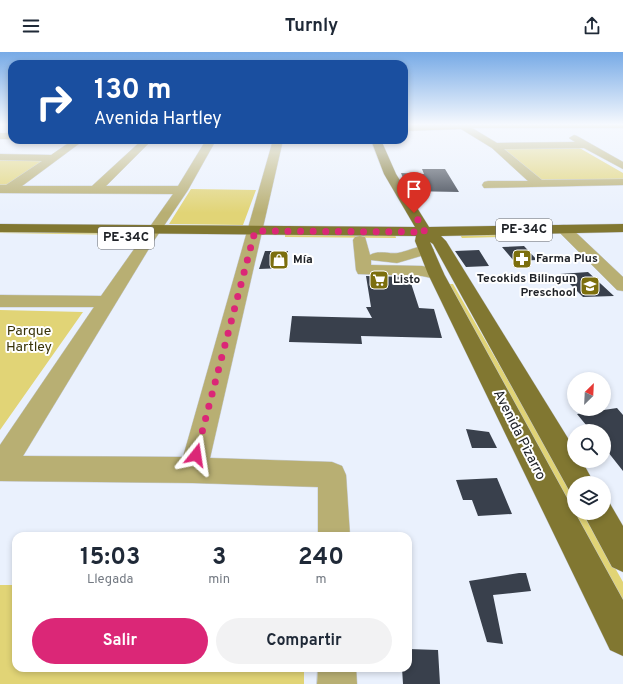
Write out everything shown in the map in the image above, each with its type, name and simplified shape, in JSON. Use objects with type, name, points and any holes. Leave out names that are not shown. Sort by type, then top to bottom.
[{"type":"main road","name":"Avenida Pizarro","points":[[382,153],[390,174],[428,241],[576,476]]},
{"type":"main road","name":"PE-34C","points":[[0,228],[152,234]]},
{"type":"main road","name":"PE-34C","points":[[0,237],[152,234],[254,235],[428,241],[568,234],[623,228]]},
{"type":"main road","name":"PE-34C","points":[[568,234],[623,237]]},
{"type":"main road","name":"PE-34C","points":[[254,235],[362,253],[396,257]]},
{"type":"main road","name":"Avenida Pizarro","points":[[428,241],[436,274],[623,636]]},
{"type":"main road","points":[[602,520],[623,556]]},
{"type":"street","points":[[5,189],[60,153]]},
{"type":"street","points":[[96,189],[133,153]]},
{"type":"street","points":[[0,468],[182,190],[203,153]]},
{"type":"street","points":[[193,470],[275,153]]},
{"type":"street","points":[[504,153],[538,183]]},
{"type":"street","points":[[601,153],[623,166]]},
{"type":"street","points":[[0,157],[53,158]]},
{"type":"street","points":[[488,185],[623,182]]},
{"type":"street","points":[[5,189],[182,190]]},
{"type":"street","points":[[568,234],[623,286]]},
{"type":"street","points":[[396,257],[428,241]]},
{"type":"street","points":[[362,253],[396,257],[422,271],[436,274]]},
{"type":"street","points":[[0,301],[108,302]]},
{"type":"street","points":[[0,468],[193,470],[332,475],[334,532]]},
{"type":"street","points":[[337,672],[337,684]]},
{"type":"green space","points":[[507,153],[589,153],[623,173],[623,179],[539,181]]},
{"type":"green space","points":[[0,159],[44,161],[9,184],[0,187]]},
{"type":"green space","points":[[191,189],[256,190],[243,225],[169,224]]},
{"type":"green space","points":[[0,231],[130,232],[128,235],[0,233]]},
{"type":"green space","points":[[540,233],[543,236],[462,238],[460,235]]},
{"type":"green space","points":[[285,234],[395,234],[396,238],[285,237]]},
{"type":"green space","points":[[447,284],[453,284],[567,484],[567,502]]},
{"type":"green space","name":"Parque Hartley","points":[[0,310],[83,312],[0,430]]},
{"type":"green space","points":[[577,520],[588,520],[623,582],[623,603]]},
{"type":"green space","points":[[0,585],[12,585],[12,672],[304,672],[304,684],[0,684]]},
{"type":"building","points":[[422,169],[445,169],[459,192],[408,191],[401,173],[424,174]]},
{"type":"building","points":[[524,246],[537,260],[514,261],[502,247]]},
{"type":"building","points":[[479,250],[489,266],[466,267],[455,251]]},
{"type":"building","points":[[265,251],[288,251],[284,268],[259,269]]},
{"type":"building","points":[[588,272],[614,296],[583,297],[560,274]]},
{"type":"building","points":[[366,276],[409,277],[419,308],[434,309],[442,338],[361,336],[362,344],[289,342],[292,316],[372,318],[366,307],[371,307]]},
{"type":"building","points":[[617,408],[623,415],[623,471],[611,456],[611,424],[585,424],[579,416],[611,416],[611,409]]},
{"type":"building","points":[[466,429],[489,432],[497,448],[472,448]]},
{"type":"building","points":[[497,478],[512,514],[478,516],[472,500],[463,500],[456,480]]},
{"type":"building","points":[[526,573],[531,591],[493,595],[503,644],[487,642],[469,581]]},
{"type":"building","points":[[412,649],[438,650],[440,684],[403,684],[402,672],[412,672]]},
{"type":"place","name":"Farma Plus","points":[[522,259]]},
{"type":"place","name":"Mía","points":[[279,260]]},
{"type":"place","name":"Listo","points":[[379,280]]},
{"type":"place","name":"Tecokids Bilingun Preschool","points":[[590,286]]},
{"type":"route","points":[[196,455],[255,231],[425,232],[414,213]]}]
